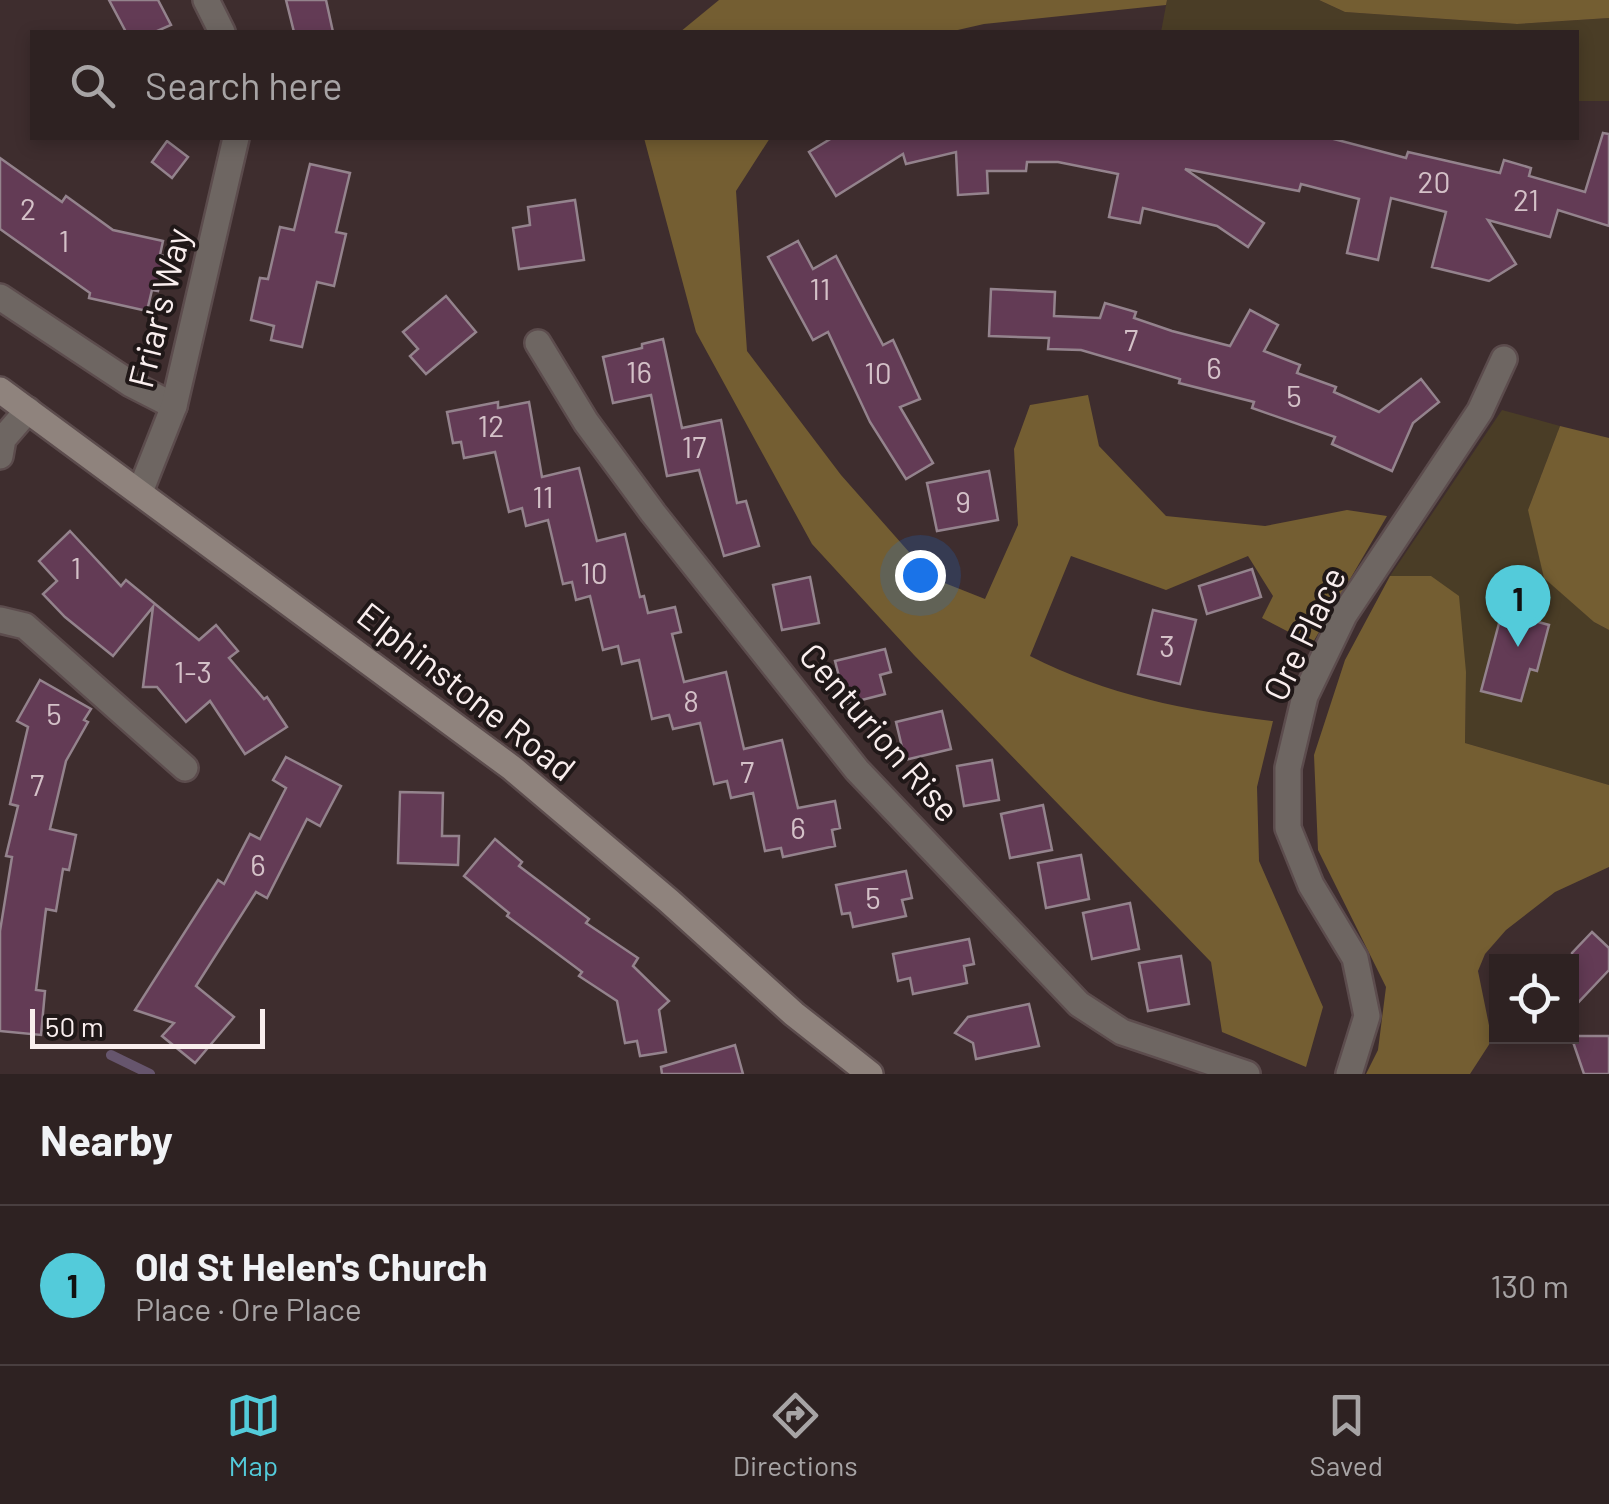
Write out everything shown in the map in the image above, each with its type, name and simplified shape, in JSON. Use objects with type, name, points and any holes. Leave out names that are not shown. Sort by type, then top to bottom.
[{"type":"street","points":[[206,0],[221,30]]},
{"type":"street","name":"Friar's Way","points":[[140,492],[174,406],[236,140]]},
{"type":"street","points":[[0,297],[130,384],[174,406]]},
{"type":"street","name":"Centurion Rise","points":[[538,344],[586,422],[653,513],[857,770],[1079,1004],[1122,1032],[1246,1074]]},
{"type":"street","name":"Ore Place","points":[[1349,1074],[1367,1016],[1354,958],[1311,885],[1288,828],[1288,768],[1306,696],[1344,615],[1480,411],[1504,359]]},
{"type":"street","name":"Elphinstone Road","points":[[0,390],[512,768],[794,1014],[870,1074]]},
{"type":"street","points":[[0,456],[3,439],[28,410]]},
{"type":"street","points":[[0,620],[25,626],[185,768]]},
{"type":"shaded area","points":[[719,0],[1167,0],[1166,5],[958,30],[682,30]]},
{"type":"shaded area","points":[[1167,0],[1319,0],[1345,12],[1517,24],[1609,18],[1609,101],[1579,101],[1579,30],[1161,30]]},
{"type":"shaded area","points":[[1319,0],[1609,0],[1609,18],[1517,24],[1345,12]]},
{"type":"shaded area","points":[[645,140],[769,140],[736,191],[747,351],[841,475],[932,578],[985,599],[1018,525],[1014,449],[1030,405],[1088,395],[1099,446],[1166,516],[1265,526],[1347,510],[1387,516],[1312,644],[1262,618],[1273,596],[1248,556],[1166,590],[1071,556],[1030,656],[1118,691],[1210,712],[1273,721],[1257,787],[1259,861],[1323,1007],[1306,1067],[1222,1032],[1211,962],[812,544],[696,332]]},
{"type":"shaded area","points":[[1502,410],[1560,426],[1528,510],[1594,622],[1609,630],[1609,785],[1465,743],[1466,672],[1431,576],[1390,576]]},
{"type":"shaded area","points":[[1560,426],[1609,438],[1609,630],[1594,622],[1544,578],[1528,510]]},
{"type":"shaded area","points":[[1390,576],[1431,576],[1459,596],[1466,672],[1465,743],[1609,785],[1609,867],[1555,892],[1506,930],[1485,954],[1478,971],[1489,1044],[1470,1074],[1366,1074],[1378,1050],[1386,987],[1318,850],[1314,755],[1345,660]]},
{"type":"building","points":[[109,0],[158,0],[171,25],[160,30],[125,30]]},
{"type":"building","points":[[286,0],[326,0],[333,30],[294,30]]},
{"type":"building","points":[[1603,133],[1609,134],[1609,226],[1558,210],[1550,237],[1488,220],[1516,264],[1489,281],[1432,267],[1446,212],[1391,198],[1378,260],[1347,253],[1359,199],[1301,184],[1299,191],[1185,169],[1264,223],[1248,247],[1217,226],[1143,208],[1140,223],[1109,217],[1118,174],[1058,162],[1027,162],[1026,171],[987,171],[988,193],[958,195],[956,152],[906,164],[903,154],[836,196],[809,152],[829,140],[1338,140],[1406,158],[1408,152],[1500,173],[1504,160],[1531,168],[1529,176],[1585,192]]},
{"type":"building","points":[[167,141],[188,157],[172,178],[152,162]]},
{"type":"building","points":[[0,158],[62,202],[66,196],[113,230],[163,241],[160,255],[166,256],[158,291],[152,290],[147,311],[89,298],[90,293],[0,229]]},
{"type":"building","points":[[310,164],[350,173],[336,232],[346,234],[334,286],[317,282],[302,347],[271,340],[274,326],[251,320],[260,278],[268,279],[280,227],[294,230]]},
{"type":"building","points":[[575,200],[584,260],[519,269],[513,228],[530,225],[528,207]]},
{"type":"building","points":[[798,241],[813,269],[836,256],[883,345],[893,340],[920,399],[900,407],[933,463],[906,479],[870,422],[828,332],[813,340],[768,257]]},
{"type":"building","points":[[991,289],[1055,292],[1054,316],[1100,318],[1105,303],[1136,312],[1134,318],[1230,346],[1250,310],[1278,325],[1264,351],[1300,365],[1297,373],[1336,387],[1334,392],[1379,412],[1421,379],[1439,402],[1413,423],[1392,471],[1332,444],[1335,437],[1252,408],[1254,402],[1179,383],[1180,379],[1081,350],[1048,349],[1049,338],[989,336]]},
{"type":"building","points":[[446,296],[476,332],[426,374],[410,356],[418,349],[403,332]]},
{"type":"building","points":[[663,339],[682,428],[721,420],[737,503],[746,501],[759,546],[724,556],[699,470],[667,476],[651,395],[613,403],[603,357]]},
{"type":"building","points":[[498,402],[498,408],[529,402],[542,477],[579,468],[597,541],[625,534],[640,597],[644,596],[648,613],[675,607],[681,632],[672,634],[684,682],[726,672],[744,749],[782,740],[798,808],[835,801],[840,828],[832,830],[835,846],[783,857],[781,848],[765,851],[753,793],[731,798],[727,781],[714,784],[700,723],[673,729],[669,715],[652,719],[639,660],[622,664],[618,646],[603,650],[590,596],[576,600],[572,582],[563,584],[548,520],[526,526],[522,508],[509,512],[495,452],[464,458],[461,442],[453,443],[447,412]]},
{"type":"building","points":[[989,471],[998,520],[937,531],[927,483]]},
{"type":"building","points":[[70,531],[121,586],[126,580],[199,640],[216,625],[238,651],[229,658],[264,699],[267,697],[287,727],[245,754],[210,701],[186,722],[157,687],[143,687],[153,607],[113,656],[65,617],[43,594],[57,581],[39,561]]},
{"type":"building","points":[[1252,569],[1261,597],[1207,614],[1199,586]]},
{"type":"building","points":[[810,577],[819,623],[782,630],[773,585]]},
{"type":"building","points":[[1153,610],[1196,620],[1180,684],[1138,674]]},
{"type":"building","points":[[1502,612],[1549,625],[1537,671],[1530,669],[1521,701],[1481,691]]},
{"type":"building","points":[[885,649],[891,672],[880,675],[885,694],[846,704],[835,661]]},
{"type":"building","points":[[40,680],[91,709],[66,761],[50,829],[76,835],[69,870],[63,869],[56,911],[46,909],[36,990],[45,991],[41,1035],[0,1031],[0,931],[12,857],[6,856],[18,806],[10,804],[28,727],[17,721]]},
{"type":"building","points":[[942,711],[951,749],[905,760],[896,722]]},
{"type":"building","points":[[286,757],[341,786],[320,826],[307,819],[267,898],[256,892],[196,986],[234,1017],[195,1063],[162,1036],[174,1023],[135,1010],[218,880],[224,884],[250,834],[260,839],[286,788],[273,780]]},
{"type":"building","points":[[992,760],[999,800],[964,806],[957,766]]},
{"type":"building","points":[[400,792],[443,793],[442,836],[459,836],[458,865],[398,863]]},
{"type":"building","points":[[1043,805],[1052,850],[1010,858],[1001,814]]},
{"type":"building","points":[[495,839],[522,862],[519,866],[589,919],[586,923],[638,958],[633,966],[669,1001],[659,1010],[666,1052],[640,1056],[637,1041],[625,1043],[617,1001],[579,976],[582,972],[507,916],[509,913],[464,876]]},
{"type":"building","points":[[1081,855],[1089,899],[1046,908],[1038,863]]},
{"type":"building","points":[[906,871],[912,898],[902,900],[906,916],[853,927],[850,913],[842,914],[836,885]]},
{"type":"building","points":[[1130,903],[1139,949],[1092,959],[1083,913]]},
{"type":"building","points":[[1592,932],[1609,948],[1609,970],[1579,1002],[1579,954],[1572,953]]},
{"type":"building","points":[[969,939],[974,964],[964,966],[967,983],[913,994],[910,978],[898,981],[893,954]]},
{"type":"building","points":[[1181,956],[1189,1004],[1148,1011],[1139,963]]},
{"type":"building","points":[[1029,1004],[1039,1046],[976,1059],[973,1043],[955,1033],[968,1017]]},
{"type":"building","points":[[1579,1036],[1609,1036],[1609,1074],[1584,1074],[1574,1044],[1579,1044]]},
{"type":"building","points":[[735,1045],[743,1074],[662,1074],[661,1067]]},
{"type":"waterway","points":[[111,1055],[150,1074]]},
{"type":"place","name":"Old St Helen's Church","points":[[1518,647]]}]
